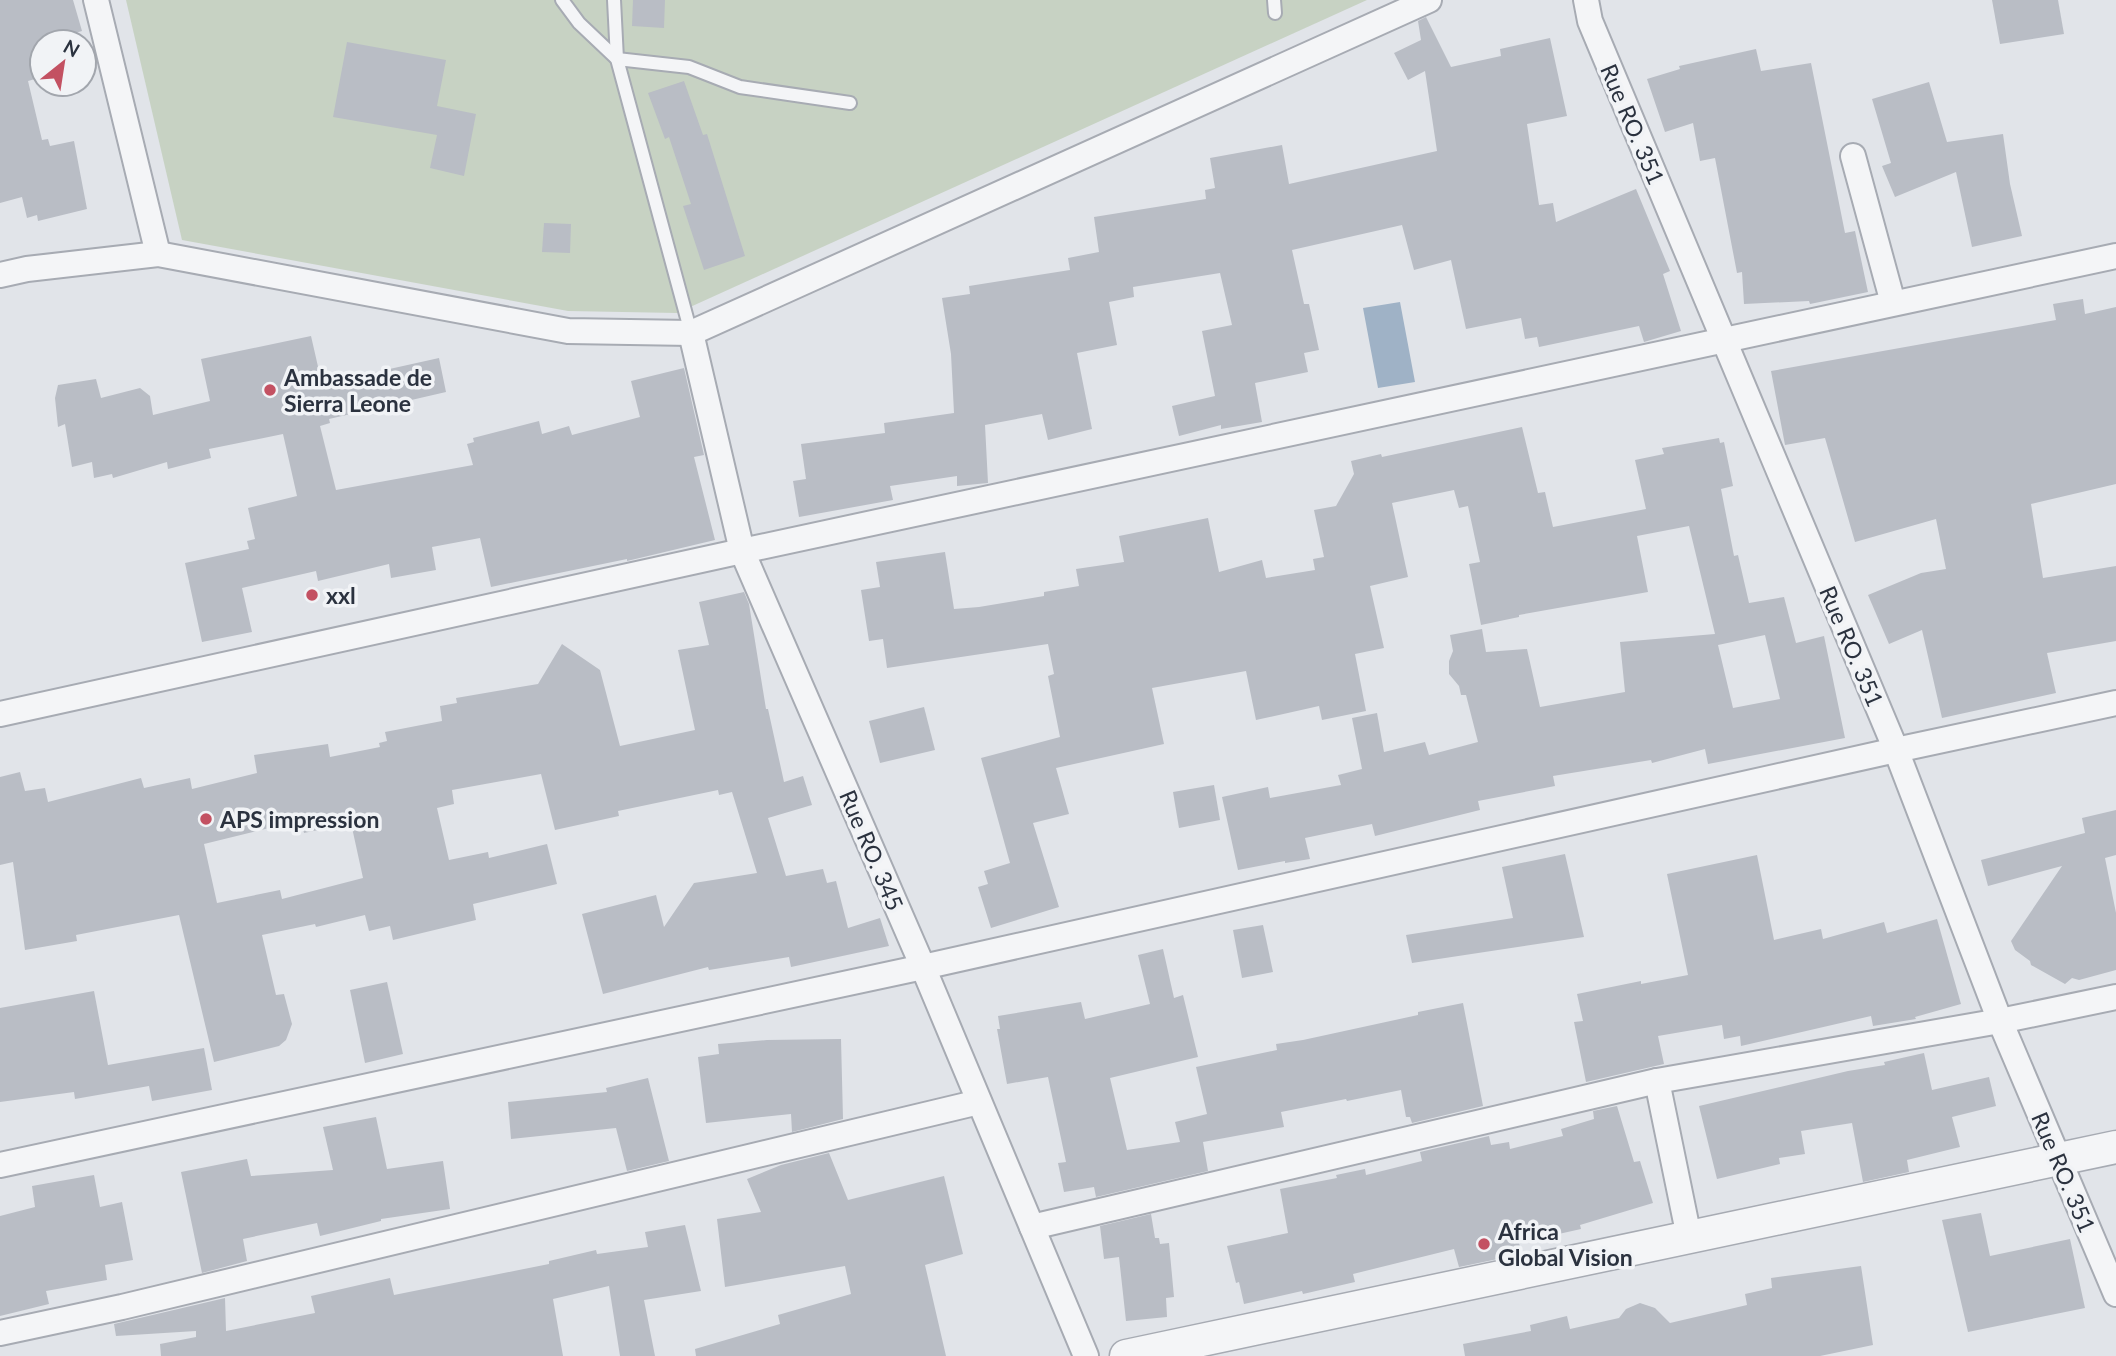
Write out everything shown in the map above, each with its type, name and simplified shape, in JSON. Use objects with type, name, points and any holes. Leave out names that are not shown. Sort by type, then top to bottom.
[{"type":"street","points":[[96,0],[158,254]]},
{"type":"street","points":[[0,275],[27,269],[158,254],[568,331],[691,333],[1429,0]]},
{"type":"street","name":"Rue RO. 351","points":[[1586,0],[1590,21],[1896,750],[2000,1021],[2116,1294]]},
{"type":"street","points":[[1853,156],[1893,303]]},
{"type":"street","points":[[0,715],[742,551],[2116,256]]},
{"type":"street","name":"Rue RO. 345","points":[[691,333],[742,551],[923,967],[1086,1356]]},
{"type":"street","points":[[0,1165],[923,967],[2116,703]]},
{"type":"street","points":[[1032,1227],[1657,1081],[2000,1021],[2116,997]]},
{"type":"street","points":[[1657,1081],[1689,1237]]},
{"type":"street","points":[[0,1334],[979,1102]]},
{"type":"street","points":[[1126,1356],[2116,1147]]},
{"type":"lane","points":[[562,0],[579,23],[617,59],[689,67],[740,87],[850,103]]},
{"type":"lane","points":[[614,0],[617,59],[691,333]]},
{"type":"green space","points":[[126,0],[1367,0],[677,313],[568,311],[182,240]]},
{"type":"water","points":[[1400,302],[1415,382],[1378,388],[1363,308]]},
{"type":"building","points":[[0,0],[73,0],[81,28],[28,28],[28,98],[32,98],[42,140],[48,139],[50,146],[74,141],[87,209],[38,221],[37,215],[27,218],[22,197],[0,203]]},
{"type":"building","points":[[633,0],[665,0],[664,28],[632,26]]},
{"type":"building","points":[[1992,0],[2058,0],[2064,34],[2000,44]]},
{"type":"building","points":[[1426,17],[1451,67],[1501,56],[1500,49],[1550,38],[1567,116],[1527,124],[1539,205],[1553,203],[1556,222],[1636,189],[1670,271],[1663,274],[1681,331],[1644,342],[1639,326],[1539,347],[1537,337],[1525,339],[1521,318],[1466,329],[1451,260],[1414,270],[1402,225],[1292,250],[1304,304],[1309,304],[1319,350],[1304,353],[1308,372],[1255,383],[1262,422],[1221,429],[1221,425],[1179,436],[1172,406],[1215,396],[1202,331],[1232,325],[1220,273],[1133,287],[1134,297],[1109,302],[1117,345],[1077,353],[1092,429],[1048,440],[1042,414],[985,425],[988,483],[957,486],[957,476],[890,486],[893,500],[799,517],[793,481],[806,479],[801,444],[885,433],[884,423],[954,413],[951,354],[942,298],[970,294],[969,286],[1070,270],[1068,258],[1099,252],[1094,217],[1206,199],[1205,190],[1215,188],[1210,158],[1282,145],[1289,184],[1437,151],[1425,71],[1408,80],[1394,53],[1421,40],[1418,21]]},
{"type":"building","points":[[347,42],[446,60],[437,106],[476,114],[464,176],[430,168],[437,135],[333,117]]},
{"type":"building","points":[[1756,49],[1761,71],[1811,63],[1845,233],[1855,231],[1868,292],[1810,304],[1809,301],[1744,304],[1742,272],[1737,273],[1715,158],[1700,161],[1693,123],[1665,132],[1647,79],[1680,69],[1679,66]]},
{"type":"building","points":[[684,81],[703,135],[707,134],[745,256],[704,270],[683,206],[691,204],[669,137],[665,139],[648,93]]},
{"type":"building","points":[[1929,82],[1947,142],[2003,134],[2010,184],[2022,236],[1972,247],[1956,172],[1895,197],[1882,166],[1891,163],[1872,99]]},
{"type":"building","points":[[544,223],[571,224],[570,253],[542,252]]},
{"type":"building","points":[[2083,299],[2085,314],[2116,307],[2116,484],[2031,504],[2043,578],[2116,566],[2116,641],[2047,653],[2056,693],[1942,718],[1922,630],[1889,644],[1868,595],[1921,573],[1946,569],[1936,519],[1855,542],[1825,438],[1785,445],[1771,371],[2056,320],[2053,304]]},
{"type":"building","points":[[311,336],[322,384],[439,358],[446,392],[329,419],[330,423],[320,426],[336,490],[473,465],[467,444],[474,442],[473,438],[539,421],[542,434],[569,426],[572,435],[640,417],[631,381],[684,368],[704,455],[694,457],[715,540],[627,561],[491,587],[480,538],[432,547],[436,570],[391,578],[389,564],[318,581],[316,571],[242,588],[252,632],[202,642],[185,563],[249,549],[247,541],[255,539],[248,508],[297,496],[283,434],[209,449],[211,458],[168,469],[167,462],[113,478],[112,474],[94,478],[92,462],[72,467],[65,424],[58,427],[55,398],[58,385],[96,379],[101,398],[140,388],[150,396],[153,415],[210,401],[201,359]]},
{"type":"building","points":[[1522,427],[1538,493],[1545,492],[1553,527],[1646,509],[1635,460],[1664,454],[1662,448],[1719,438],[1720,443],[1724,442],[1733,486],[1721,489],[1734,556],[1738,555],[1749,603],[1784,597],[1796,643],[1824,636],[1845,738],[1708,764],[1705,749],[1652,763],[1651,760],[1553,776],[1555,786],[1478,801],[1480,810],[1375,836],[1372,824],[1305,838],[1310,859],[1238,870],[1222,797],[1268,787],[1270,798],[1341,785],[1338,775],[1362,769],[1352,718],[1377,713],[1384,752],[1425,742],[1429,755],[1478,742],[1466,695],[1461,695],[1459,686],[1449,674],[1449,661],[1453,651],[1450,635],[1482,629],[1486,652],[1527,649],[1540,707],[1625,692],[1620,642],[1715,634],[1689,526],[1637,536],[1648,592],[1519,615],[1481,625],[1469,564],[1480,562],[1468,506],[1459,508],[1454,490],[1392,503],[1408,577],[1370,586],[1384,648],[1355,654],[1366,711],[1322,720],[1319,706],[1256,720],[1246,671],[1152,688],[1164,744],[1056,768],[1069,814],[1033,823],[1059,907],[991,928],[978,887],[988,884],[984,871],[1010,863],[981,758],[1060,737],[1048,676],[1054,674],[1048,644],[887,668],[883,639],[869,641],[861,590],[880,587],[876,562],[945,552],[954,609],[979,607],[1044,596],[1044,592],[1079,586],[1076,569],[1124,562],[1119,536],[1208,518],[1219,572],[1262,560],[1266,578],[1315,570],[1313,559],[1324,557],[1314,510],[1336,506],[1354,474],[1351,461],[1381,454],[1382,457]],"holes":[[[1765,635],[1780,699],[1733,708],[1718,645]]]},
{"type":"building","points":[[744,592],[749,604],[766,709],[784,782],[803,776],[812,805],[768,818],[786,876],[823,869],[827,883],[836,881],[848,928],[880,918],[889,946],[791,967],[789,957],[709,970],[708,967],[603,994],[582,914],[656,895],[664,927],[694,883],[757,873],[732,792],[719,795],[718,790],[618,811],[619,816],[555,830],[541,774],[452,790],[454,804],[437,808],[449,860],[488,852],[489,858],[547,844],[557,884],[473,904],[476,920],[393,940],[390,926],[369,931],[365,915],[316,927],[315,924],[262,935],[276,995],[284,994],[292,1024],[286,1040],[279,1046],[214,1062],[179,915],[76,935],[77,941],[25,950],[13,862],[0,865],[0,777],[20,772],[25,791],[45,788],[48,802],[141,778],[144,788],[190,778],[192,789],[257,773],[254,755],[328,744],[330,757],[380,747],[379,743],[387,741],[385,732],[442,721],[440,706],[457,703],[456,698],[538,684],[562,644],[600,670],[620,746],[695,730],[678,650],[709,645],[699,602]],"holes":[[[301,820],[304,833],[351,823],[363,878],[282,899],[280,890],[217,903],[204,844]]]},
{"type":"building","points":[[924,707],[935,750],[880,763],[869,721]]},
{"type":"building","points":[[1214,785],[1220,820],[1179,828],[1173,792]]},
{"type":"building","points":[[2116,810],[2116,855],[2105,858],[2116,913],[2116,970],[2079,980],[2072,978],[2065,984],[2031,965],[2030,961],[2015,950],[2011,941],[2062,866],[1988,886],[1981,860],[2085,833],[2082,818]]},
{"type":"building","points":[[1565,854],[1584,937],[1412,963],[1406,935],[1513,918],[1502,867]]},
{"type":"building","points":[[1757,855],[1774,940],[1821,929],[1823,939],[1884,922],[1887,933],[1937,919],[1961,1004],[1915,1017],[1916,1019],[1873,1026],[1871,1016],[1741,1046],[1740,1036],[1724,1039],[1722,1025],[1658,1036],[1664,1064],[1586,1082],[1574,1022],[1583,1021],[1577,994],[1688,975],[1667,874]]},
{"type":"building","points":[[1263,925],[1273,972],[1242,978],[1233,930]]},
{"type":"building","points":[[1163,949],[1174,998],[1183,995],[1198,1057],[1110,1078],[1127,1150],[1180,1142],[1175,1122],[1207,1114],[1196,1067],[1277,1050],[1276,1044],[1463,1003],[1483,1106],[1412,1123],[1410,1117],[1406,1117],[1401,1090],[1281,1112],[1284,1127],[1203,1142],[1208,1171],[1096,1197],[1094,1187],[1064,1192],[1058,1163],[1066,1162],[1048,1077],[1007,1084],[997,1029],[1000,1029],[998,1016],[1081,1002],[1085,1019],[1150,1004],[1138,955]]},
{"type":"building","points":[[387,982],[403,1054],[365,1063],[350,990]]},
{"type":"building","points":[[94,991],[108,1065],[204,1048],[212,1090],[152,1101],[149,1086],[75,1099],[74,1092],[0,1102],[0,1008]]},
{"type":"building","points":[[841,1039],[843,1119],[792,1132],[791,1114],[706,1123],[698,1057],[719,1054],[718,1044]]},
{"type":"building","points":[[1924,1053],[1932,1090],[1989,1077],[1996,1106],[1952,1117],[1960,1147],[1907,1160],[1909,1172],[1863,1182],[1852,1123],[1801,1131],[1805,1154],[1779,1158],[1780,1164],[1717,1179],[1699,1106],[1848,1071],[1885,1065],[1884,1062]]},
{"type":"building","points":[[648,1078],[669,1161],[627,1171],[616,1128],[511,1139],[508,1102],[607,1092],[606,1088]]},
{"type":"building","points":[[1617,1106],[1634,1162],[1640,1161],[1653,1203],[1580,1225],[1581,1229],[1519,1243],[1522,1254],[1459,1267],[1454,1249],[1353,1274],[1355,1282],[1244,1304],[1227,1246],[1288,1233],[1280,1189],[1337,1178],[1336,1175],[1365,1169],[1366,1175],[1422,1161],[1420,1152],[1489,1136],[1491,1145],[1509,1142],[1510,1149],[1563,1136],[1561,1129],[1594,1119],[1593,1111]]},
{"type":"building","points":[[376,1117],[387,1169],[443,1161],[450,1209],[381,1219],[320,1236],[317,1223],[243,1239],[247,1261],[202,1273],[181,1172],[247,1159],[251,1176],[333,1170],[323,1127]]},
{"type":"building","points":[[829,1153],[848,1200],[944,1176],[963,1254],[925,1265],[946,1356],[696,1356],[695,1349],[780,1324],[778,1315],[851,1294],[845,1266],[725,1287],[717,1219],[761,1212],[747,1179],[781,1165]]},
{"type":"building","points":[[94,1175],[100,1207],[122,1202],[133,1260],[105,1265],[107,1280],[46,1291],[49,1304],[0,1316],[0,1216],[35,1207],[32,1186]]},
{"type":"building","points":[[1981,1213],[1990,1256],[2070,1239],[2085,1308],[1968,1332],[1942,1220]]},
{"type":"building","points":[[1151,1214],[1155,1238],[1159,1238],[1160,1244],[1169,1243],[1174,1297],[1166,1298],[1167,1317],[1126,1321],[1119,1257],[1104,1259],[1100,1226]]},
{"type":"building","points":[[685,1225],[701,1291],[644,1300],[655,1356],[620,1356],[609,1286],[553,1299],[563,1356],[161,1356],[160,1344],[196,1337],[196,1331],[116,1336],[114,1324],[225,1298],[226,1331],[315,1313],[311,1296],[390,1278],[394,1295],[549,1264],[549,1261],[596,1250],[597,1254],[648,1247],[645,1232]]},
{"type":"building","points":[[1861,1266],[1873,1345],[1820,1356],[1465,1356],[1463,1344],[1531,1331],[1530,1325],[1567,1316],[1570,1329],[1619,1318],[1626,1309],[1640,1303],[1655,1308],[1670,1323],[1747,1305],[1745,1294],[1772,1288],[1771,1278]]},
{"type":"place","name":"Ambassade de Sierra Leone","points":[[270,390]]},
{"type":"place","name":"xxl","points":[[312,595]]},
{"type":"place","name":"APS impression","points":[[206,819]]},
{"type":"place","name":"Africa Global Vision","points":[[1484,1244]]}]
